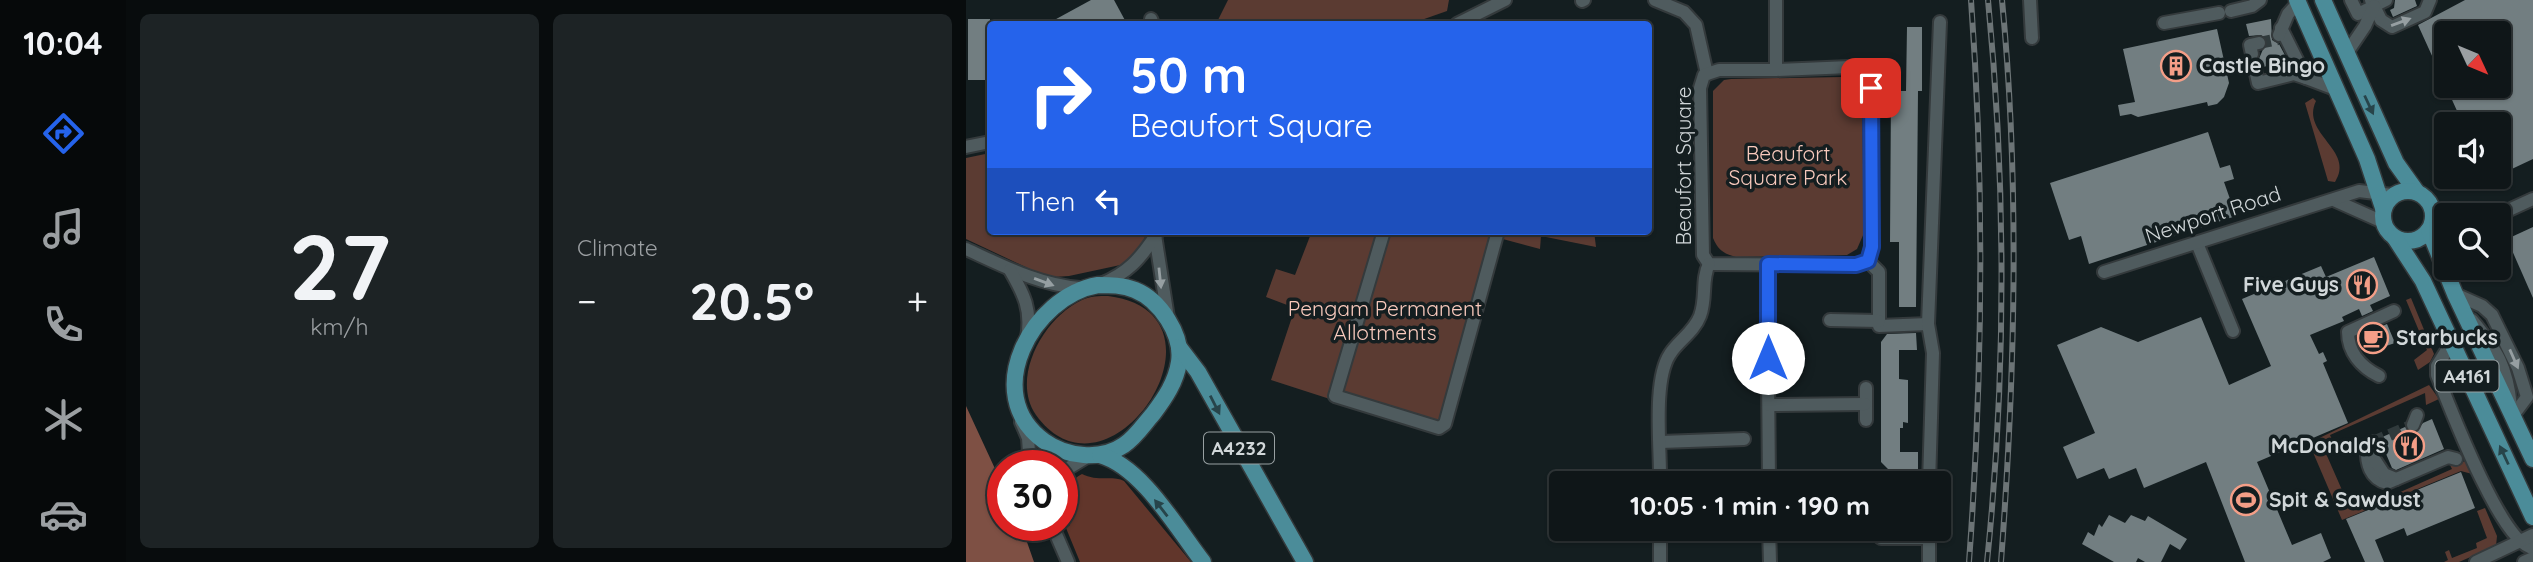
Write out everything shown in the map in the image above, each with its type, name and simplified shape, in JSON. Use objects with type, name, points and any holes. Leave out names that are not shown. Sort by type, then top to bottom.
[{"type":"main road","points":[[2323,0],[2396,163],[2416,191],[2431,205]]},
{"type":"main road","name":"A4161","points":[[2298,1],[2384,204],[2395,238],[2423,281],[2533,517]]},
{"type":"main road","points":[[2384,204],[2406,190],[2416,191]]},
{"type":"main road","name":"A4161","points":[[2431,205],[2432,236],[2458,300],[2531,453]]},
{"type":"main road","points":[[2395,238],[2406,242],[2432,236]]},
{"type":"main road","points":[[1095,455],[1114,450],[1133,438],[1173,384],[1180,347],[1168,319],[1158,306],[1134,289],[1098,285],[1080,288],[1066,295],[1038,325],[1015,365],[1013,380],[1016,398],[1034,432],[1046,442],[1060,450],[1116,459],[1131,471],[1203,562]]},
{"type":"main road","name":"A4232","points":[[1180,347],[1198,372],[1305,562]]},
{"type":"street","points":[[1463,21],[1506,0]]},
{"type":"street","points":[[1655,0],[1684,12],[1696,25],[1707,74]]},
{"type":"street","points":[[1776,0],[1776,65]]},
{"type":"street","points":[[2030,0],[2032,38]]},
{"type":"street","points":[[2164,23],[2252,6],[2260,0]]},
{"type":"street","points":[[2351,0],[2369,5],[2385,25],[2392,27],[2425,12],[2430,0]]},
{"type":"street","points":[[2298,1],[2279,33],[2306,78]]},
{"type":"street","points":[[2346,54],[2365,26],[2369,5]]},
{"type":"street","points":[[1929,471],[1933,354],[1928,324],[1940,22]]},
{"type":"street","name":"Beaufort Square","points":[[1776,65],[1850,67],[1866,72],[1871,88],[1872,247],[1868,261],[1856,265],[1709,264],[1703,255],[1700,88],[1707,74],[1719,70],[1776,65]]},
{"type":"street","points":[[2255,69],[2258,83],[2294,74],[2335,89]]},
{"type":"street","points":[[966,147],[987,143]]},
{"type":"street","name":"Newport Road","points":[[2104,272],[2336,201],[2359,191],[2384,204]]},
{"type":"street","points":[[2511,209],[2533,199]]},
{"type":"street","points":[[2336,201],[2384,204]]},
{"type":"street","points":[[1098,285],[1125,274],[1135,266],[1155,235]]},
{"type":"street","points":[[1156,235],[1168,319]]},
{"type":"street","points":[[1383,235],[1335,396],[1439,428],[1445,424],[1497,235]]},
{"type":"street","points":[[2197,243],[2233,331]]},
{"type":"street","points":[[966,249],[1010,270],[1058,286],[1080,288]]},
{"type":"street","points":[[1868,261],[1879,272],[1880,326],[1928,324]]},
{"type":"street","points":[[1660,471],[1661,383],[1669,355],[1699,320],[1706,296],[1704,274],[1709,264]]},
{"type":"street","points":[[1768,264],[1769,471]]},
{"type":"street","points":[[1010,270],[1026,297],[1030,317],[1026,344]]},
{"type":"street","points":[[2458,300],[2482,306],[2503,335],[2527,397],[2512,417]]},
{"type":"street","points":[[2379,376],[2363,369],[2358,362],[2348,332],[2394,311]]},
{"type":"street","points":[[1830,320],[1879,321]]},
{"type":"street","points":[[2452,342],[2437,366],[2437,375],[2496,509],[2529,542],[2476,562]]},
{"type":"street","points":[[1866,388],[1866,420]]},
{"type":"street","points":[[1016,398],[1029,450]]},
{"type":"street","points":[[1769,404],[1865,404]]},
{"type":"street","points":[[1661,442],[1744,439]]},
{"type":"street","points":[[2370,445],[2367,463],[2374,477],[2386,482],[2448,457],[2456,459]]},
{"type":"street","points":[[1078,464],[1095,455]]},
{"type":"street","points":[[1059,541],[1068,562]]},
{"type":"street","points":[[1660,541],[1660,562]]},
{"type":"street","points":[[1769,541],[1770,562]]},
{"type":"street","points":[[1929,541],[1929,562]]},
{"type":"street","points":[[2524,562],[2533,558]]},
{"type":"green space","points":[[1228,0],[1449,0],[1447,11],[1419,21],[1218,21]]},
{"type":"green space","name":"Beaufort Square Park","points":[[1842,77],[1855,83],[1862,98],[1864,233],[1857,249],[1847,255],[1736,257],[1722,251],[1713,238],[1713,91],[1724,80],[1731,79]]},
{"type":"green space","points":[[2313,98],[2316,101],[2313,113],[2315,123],[2339,160],[2340,171],[2335,182],[2328,181],[2305,103]]},
{"type":"green space","points":[[987,154],[987,235],[1146,235],[1136,255],[1125,264],[1069,276],[1054,277],[1034,271],[966,239],[966,158]]},
{"type":"green space","name":"Pengam Permanent Allotments","points":[[1310,235],[1594,235],[1596,247],[1541,236],[1540,249],[1499,238],[1447,430],[1435,433],[1271,380],[1295,308],[1266,297],[1276,269],[1295,275]]},
{"type":"green space","points":[[1108,296],[1147,310],[1164,336],[1164,368],[1150,400],[1127,427],[1097,442],[1066,440],[1036,415],[1029,400],[1029,367],[1044,334],[1068,308],[1088,298]]},
{"type":"green space","points":[[2411,298],[2434,354],[2430,362],[2418,370],[2414,360],[2427,350],[2406,300]]},
{"type":"green space","points":[[2429,385],[2439,399],[2426,405],[2425,393],[2330,435],[2334,444],[2324,449],[2349,506],[2357,503],[2360,510],[2452,469],[2450,465],[2466,461],[2472,474],[2461,471],[2342,520],[2309,443]]},
{"type":"green space","points":[[2485,508],[2497,536],[2496,546],[2459,562],[2444,562],[2448,560],[2445,552],[2449,550],[2452,558],[2477,548],[2476,543],[2487,538],[2477,511]]},
{"type":"shaded area","points":[[966,406],[987,451],[987,541],[1027,541],[1034,562],[966,562]]},
{"type":"shaded area","points":[[1082,474],[1093,478],[1115,478],[1124,481],[1191,562],[1080,562],[1071,541],[1078,541],[1078,477]]},
{"type":"building","points":[[1091,0],[1114,0],[1125,21],[1052,21]]},
{"type":"building","points":[[2395,0],[2415,0],[2417,6],[2393,17],[2390,10],[2394,8]]},
{"type":"building","points":[[2465,0],[2533,0],[2533,159],[2511,169],[2511,112],[2458,112],[2451,98],[2511,98],[2511,21],[2434,21],[2434,60],[2418,25]]},
{"type":"building","points":[[968,19],[990,19],[987,21],[987,80],[968,80]]},
{"type":"building","points":[[2271,19],[2272,40],[2279,44],[2288,61],[2263,67],[2258,61],[2267,40],[2261,35],[2249,36],[2246,24]]},
{"type":"building","points":[[1907,27],[1922,27],[1922,91],[1918,91],[1916,307],[1899,307],[1899,242],[1890,242],[1891,91],[1906,91]]},
{"type":"building","name":"Castle Bingo","points":[[2217,29],[2229,83],[2224,97],[2217,104],[2208,106],[2207,102],[2138,117],[2131,114],[2120,116],[2118,105],[2135,102],[2123,49]]},
{"type":"building","points":[[2208,132],[2220,168],[2230,165],[2234,179],[2224,182],[2236,216],[2089,264],[2081,236],[2069,240],[2050,183]]},
{"type":"building","points":[[2533,227],[2533,298],[2511,248],[2511,237]]},
{"type":"building","points":[[2374,257],[2390,296],[2370,305],[2373,311],[2362,316],[2359,309],[2342,317],[2344,321],[2310,335],[2319,354],[2323,352],[2327,361],[2323,363],[2348,423],[2257,462],[2292,545],[2321,533],[2331,558],[2323,562],[2245,562],[2206,462],[2144,488],[2136,468],[2109,479],[2104,468],[2077,479],[2063,447],[2095,433],[2057,345],[2101,327],[2138,342],[2201,317],[2229,385],[2271,366],[2242,299],[2321,266],[2326,277]]},
{"type":"building","name":"Starbucks","points":[[2387,324],[2395,343],[2368,352],[2364,344],[2360,346],[2357,337]]},
{"type":"building","points":[[1916,333],[1917,350],[1899,350],[1899,379],[1908,380],[1908,423],[1903,422],[1903,428],[1900,428],[1900,452],[1918,452],[1918,471],[1890,471],[1881,462],[1881,342],[1887,334]]},
{"type":"building","name":"McDonald's","points":[[2432,419],[2444,449],[2396,470],[2392,468],[2384,449],[2378,449],[2380,438],[2405,427],[2415,433],[2423,423]]},
{"type":"building","points":[[2461,472],[2475,508],[2407,536],[2404,528],[2375,540],[2384,562],[2365,562],[2346,519]]},
{"type":"building","points":[[2109,515],[2125,523],[2131,515],[2145,521],[2148,516],[2187,539],[2180,550],[2170,544],[2161,562],[2145,562],[2138,558],[2136,562],[2114,562],[2082,544],[2088,532],[2094,536],[2099,524],[2102,527]]},
{"type":"tunnel","points":[[2259,43],[2278,39]]},
{"type":"tunnel","points":[[2373,442],[2413,425]]},
{"type":"railway","points":[[1969,562],[1981,281],[1979,142],[1971,0]]},
{"type":"railway","points":[[1987,562],[1998,422],[2001,281],[1998,140],[1988,0]]},
{"type":"railway","points":[[2001,562],[2010,422],[2014,281],[2011,140],[2002,0]]},
{"type":"place","name":"Castle Bingo","points":[[2176,66]]},
{"type":"place","name":"Five Guys","points":[[2362,285]]},
{"type":"place","name":"Starbucks","points":[[2373,338]]},
{"type":"place","name":"McDonald's","points":[[2409,446]]},
{"type":"place","name":"Spit & Sawdust","points":[[2246,500]]},
{"type":"route","points":[[1768,358],[1768,264],[1856,265],[1868,261],[1872,247],[1871,88]]}]
